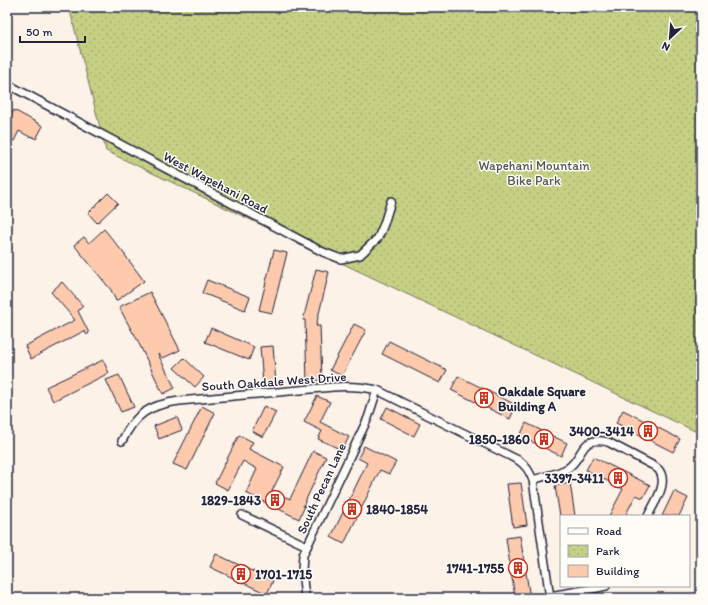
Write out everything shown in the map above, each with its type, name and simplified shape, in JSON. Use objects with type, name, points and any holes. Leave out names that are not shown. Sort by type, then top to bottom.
[{"type":"street","name":"West Wapehani Road","points":[[7,84],[317,249],[341,259],[360,255],[378,238],[391,201]]},
{"type":"street","name":"South Oakdale West Drive","points":[[122,441],[126,432],[141,415],[152,407],[163,403],[179,400],[348,386],[377,390],[503,452],[523,464],[529,470],[533,480]]},
{"type":"street","name":"South Pecan Lane","points":[[305,598],[302,570],[303,555],[368,418],[377,390]]},
{"type":"street","points":[[602,587],[550,597],[533,480],[562,471],[569,467],[587,444],[601,440],[608,442],[659,470],[662,483],[661,489],[648,515]]},
{"type":"street","points":[[242,515],[307,546]]},
{"type":"green space","name":"Wapehani Mountain Bike Park","points":[[69,7],[701,7],[701,434],[106,151]]},
{"type":"building","points":[[14,110],[43,126],[36,139],[19,131],[14,141],[7,137],[7,123]]},
{"type":"building","points":[[108,193],[118,203],[97,223],[88,213]]},
{"type":"building","points":[[104,229],[144,281],[116,301],[111,290],[74,245],[84,237],[89,243]]},
{"type":"building","points":[[274,250],[287,253],[272,313],[259,310]]},
{"type":"building","points":[[316,269],[329,272],[316,326],[320,326],[322,380],[307,381],[305,320],[303,320]]},
{"type":"building","points":[[207,280],[250,297],[245,310],[202,293]]},
{"type":"building","points":[[62,282],[83,306],[78,311],[89,333],[87,335],[84,331],[31,359],[25,346],[75,320],[51,292]]},
{"type":"building","points":[[150,292],[180,350],[163,358],[158,354],[175,388],[163,394],[134,333],[119,307]]},
{"type":"building","points":[[354,324],[366,330],[342,376],[330,370]]},
{"type":"building","points":[[211,328],[254,347],[249,360],[205,342]]},
{"type":"building","points":[[389,341],[447,370],[440,383],[382,354]]},
{"type":"building","points":[[273,346],[276,383],[263,384],[260,347]]},
{"type":"building","points":[[184,358],[204,377],[195,387],[174,368]]},
{"type":"building","points":[[103,360],[109,373],[53,401],[46,387]]},
{"type":"building","points":[[119,375],[134,407],[121,412],[106,380]]},
{"type":"building","name":"Oakdale Square Building A","points":[[458,376],[516,405],[510,419],[451,390]]},
{"type":"building","points":[[317,396],[330,402],[320,422],[349,437],[342,450],[318,439],[322,431],[304,422]]},
{"type":"building","points":[[202,406],[215,413],[187,470],[173,464]]},
{"type":"building","points":[[264,406],[276,412],[263,437],[252,431]]},
{"type":"building","points":[[387,407],[420,424],[414,436],[381,419]]},
{"type":"building","name":"3400-3414","points":[[623,410],[680,439],[673,452],[616,423]]},
{"type":"building","points":[[177,417],[182,430],[159,439],[154,426]]},
{"type":"building","name":"1850-1860","points":[[526,423],[567,443],[561,456],[520,436]]},
{"type":"building","points":[[239,435],[253,442],[249,449],[284,467],[272,491],[290,499],[313,451],[326,457],[303,506],[305,506],[299,519],[246,493],[257,469],[243,461],[228,490],[215,483]]},
{"type":"building","points":[[364,446],[396,462],[389,474],[380,470],[344,544],[331,537],[367,463],[358,458]]},
{"type":"building","name":"3397-3411","points":[[593,457],[650,485],[643,498],[636,495],[626,515],[610,515],[623,489],[586,470]]},
{"type":"building","points":[[521,483],[527,525],[513,527],[507,484]]},
{"type":"building","points":[[570,483],[575,515],[560,516],[555,486]]},
{"type":"building","points":[[674,491],[688,498],[680,515],[662,515]]},
{"type":"building","name":"1741-1755","points":[[520,536],[530,598],[515,598],[506,538]]},
{"type":"building","name":"1701-1715","points":[[216,554],[273,581],[267,594],[210,567]]},
{"type":"place","name":"Oakdale Square Building A","points":[[484,398]]},
{"type":"place","name":"3400-3414","points":[[648,431]]},
{"type":"place","name":"1850-1860","points":[[544,439]]},
{"type":"place","name":"3397-3411","points":[[618,478]]},
{"type":"place","name":"1829-1843","points":[[275,500]]},
{"type":"place","name":"1840-1854","points":[[352,509]]},
{"type":"place","name":"1741-1755","points":[[518,568]]},
{"type":"place","name":"1701-1715","points":[[241,574]]}]
